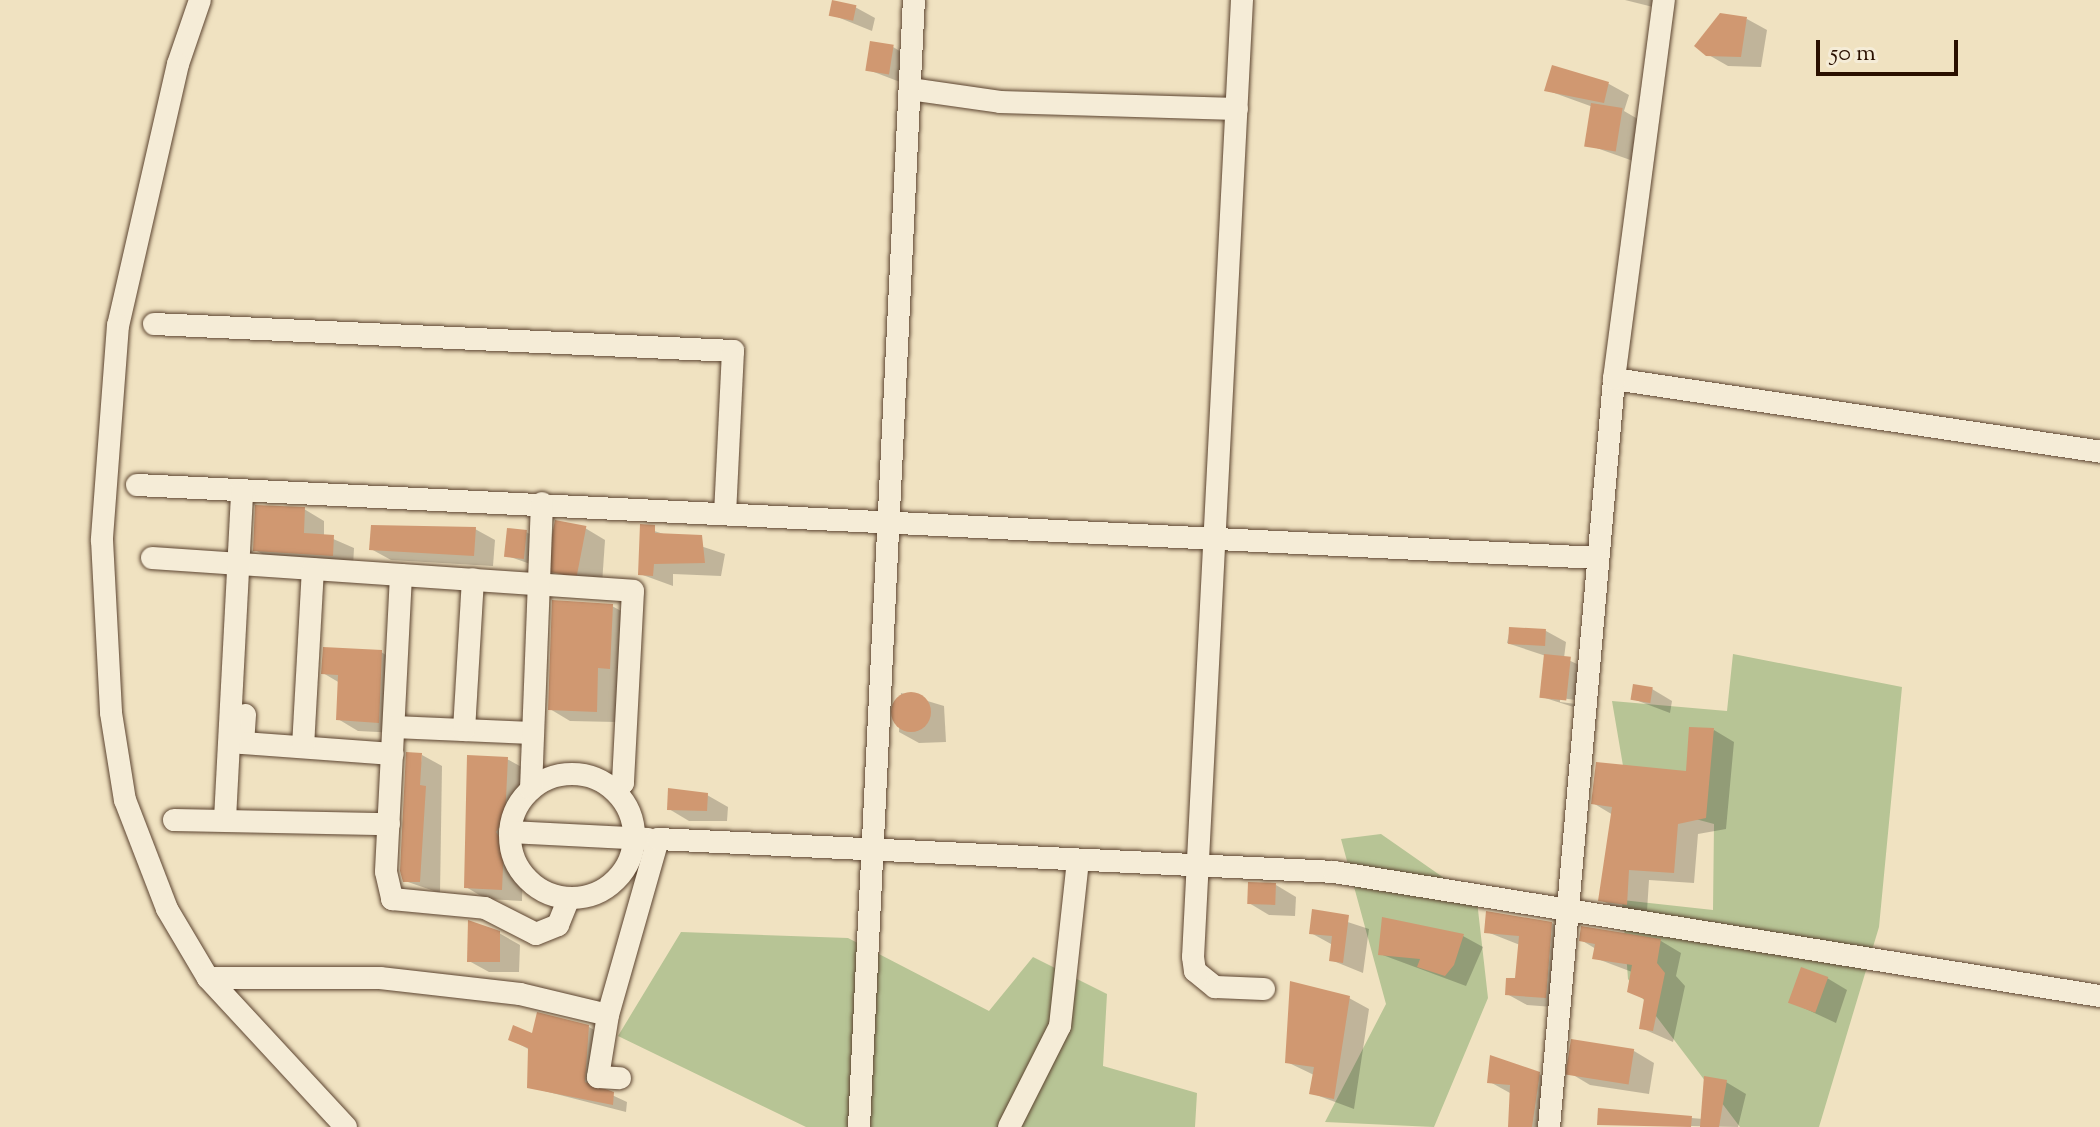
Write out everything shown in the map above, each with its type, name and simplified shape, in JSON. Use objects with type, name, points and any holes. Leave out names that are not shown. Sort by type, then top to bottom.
[{"type":"street","points":[[200,0],[174,79],[118,325],[102,540],[111,713],[125,800],[167,909],[208,978],[346,1127]]},
{"type":"street","points":[[859,1127],[914,0]]},
{"type":"street","points":[[1242,0],[1197,866],[1195,971],[1215,987],[1264,989]]},
{"type":"street","points":[[1549,1127],[1614,379],[1664,0]]},
{"type":"street","points":[[910,89],[1000,102],[1237,109]]},
{"type":"street","points":[[154,324],[733,351],[725,513]]},
{"type":"street","points":[[1614,379],[2100,452]]},
{"type":"street","points":[[137,485],[1598,558]]},
{"type":"street","points":[[242,490],[245,566],[243,743],[393,754]]},
{"type":"street","points":[[531,789],[583,774],[615,791],[634,837],[614,882],[569,898],[532,884],[511,851],[510,832],[531,789],[542,503]]},
{"type":"street","points":[[152,558],[624,588],[637,595],[623,783],[615,791]]},
{"type":"street","points":[[225,819],[245,566]]},
{"type":"street","points":[[303,747],[313,569]]},
{"type":"street","points":[[401,575],[389,824],[392,899],[485,908],[536,934],[558,925],[569,898]]},
{"type":"street","points":[[464,730],[473,579]]},
{"type":"street","points":[[394,727],[532,733]]},
{"type":"street","points":[[174,820],[389,824]]},
{"type":"street","points":[[510,832],[1334,872],[1566,912],[2100,996]]},
{"type":"street","points":[[620,1078],[598,1077],[608,1015],[658,839]]},
{"type":"street","points":[[1009,1127],[1060,1026],[1078,861]]},
{"type":"street","points":[[208,978],[380,978],[520,994],[608,1015]]},
{"type":"green space","points":[[1733,654],[1902,687],[1879,927],[1819,1127],[1740,1127],[1628,979],[1622,900],[1713,910],[1714,824],[1629,801],[1612,701],[1727,711]]},
{"type":"green space","points":[[1381,834],[1477,901],[1488,998],[1434,1127],[1325,1122],[1386,1004],[1341,839]]},
{"type":"green space","points":[[681,932],[848,938],[989,1011],[1033,957],[1107,994],[1103,1066],[1197,1093],[1195,1127],[806,1127],[618,1036]]},
{"type":"building","points":[[832,0],[856,5],[853,21],[829,16]]},
{"type":"building","points":[[1720,13],[1747,17],[1741,57],[1706,56],[1694,46]]},
{"type":"building","points":[[870,41],[894,45],[889,74],[865,71]]},
{"type":"building","points":[[1552,65],[1609,82],[1604,103],[1544,91]]},
{"type":"building","points":[[1591,103],[1623,108],[1616,151],[1584,146]]},
{"type":"building","points":[[255,505],[305,507],[304,533],[334,535],[333,556],[253,551]]},
{"type":"building","points":[[555,520],[586,526],[576,577],[545,571]]},
{"type":"building","points":[[640,524],[655,525],[655,533],[702,535],[705,563],[654,564],[653,576],[638,575]]},
{"type":"building","points":[[371,525],[476,527],[474,556],[369,550]]},
{"type":"building","points":[[507,528],[527,530],[524,559],[504,557]]},
{"type":"building","points":[[552,600],[613,604],[610,669],[598,668],[597,712],[548,710]]},
{"type":"building","points":[[1509,627],[1546,629],[1545,646],[1508,644]]},
{"type":"building","points":[[323,647],[382,650],[379,723],[336,720],[338,675],[321,674]]},
{"type":"building","points":[[1544,654],[1571,657],[1566,701],[1539,698]]},
{"type":"building","points":[[1633,684],[1653,687],[1650,703],[1630,700]]},
{"type":"building","points":[[911,692],[925,698],[931,712],[925,726],[911,732],[897,726],[891,712],[897,698]]},
{"type":"building","points":[[1689,727],[1714,728],[1706,818],[1678,824],[1674,873],[1629,870],[1627,905],[1598,901],[1612,807],[1591,804],[1596,762],[1686,771]]},
{"type":"building","points":[[406,752],[422,753],[420,785],[426,786],[420,882],[403,882],[400,871]]},
{"type":"building","points":[[467,755],[508,757],[505,819],[496,832],[504,844],[502,890],[464,888]]},
{"type":"building","points":[[668,788],[708,793],[707,811],[667,810]]},
{"type":"building","points":[[1248,882],[1276,883],[1275,905],[1247,904]]},
{"type":"building","points":[[1312,909],[1349,915],[1343,963],[1329,961],[1332,936],[1309,934]]},
{"type":"building","points":[[1486,911],[1552,922],[1546,998],[1505,995],[1506,978],[1515,978],[1519,936],[1484,933]]},
{"type":"building","points":[[1382,917],[1464,934],[1454,965],[1445,976],[1417,967],[1420,959],[1378,955]]},
{"type":"building","points":[[468,920],[500,931],[500,962],[467,962]]},
{"type":"building","points":[[1581,926],[1661,939],[1657,963],[1665,973],[1653,1031],[1639,1029],[1644,999],[1627,992],[1632,965],[1592,959],[1595,944],[1579,941]]},
{"type":"building","points":[[1801,967],[1828,977],[1815,1013],[1788,1003]]},
{"type":"building","points":[[1290,981],[1350,996],[1334,1099],[1309,1094],[1314,1067],[1285,1063]]},
{"type":"building","points":[[537,1012],[589,1025],[585,1082],[614,1092],[613,1105],[527,1088],[528,1048],[508,1040],[513,1025],[532,1033]]},
{"type":"building","points":[[1571,1039],[1634,1049],[1629,1085],[1565,1075]]},
{"type":"building","points":[[1490,1055],[1540,1072],[1532,1127],[1508,1127],[1510,1085],[1487,1083]]},
{"type":"building","points":[[1704,1076],[1727,1080],[1719,1127],[1700,1127]]},
{"type":"building","points":[[1598,1108],[1692,1116],[1691,1127],[1597,1125]]}]
